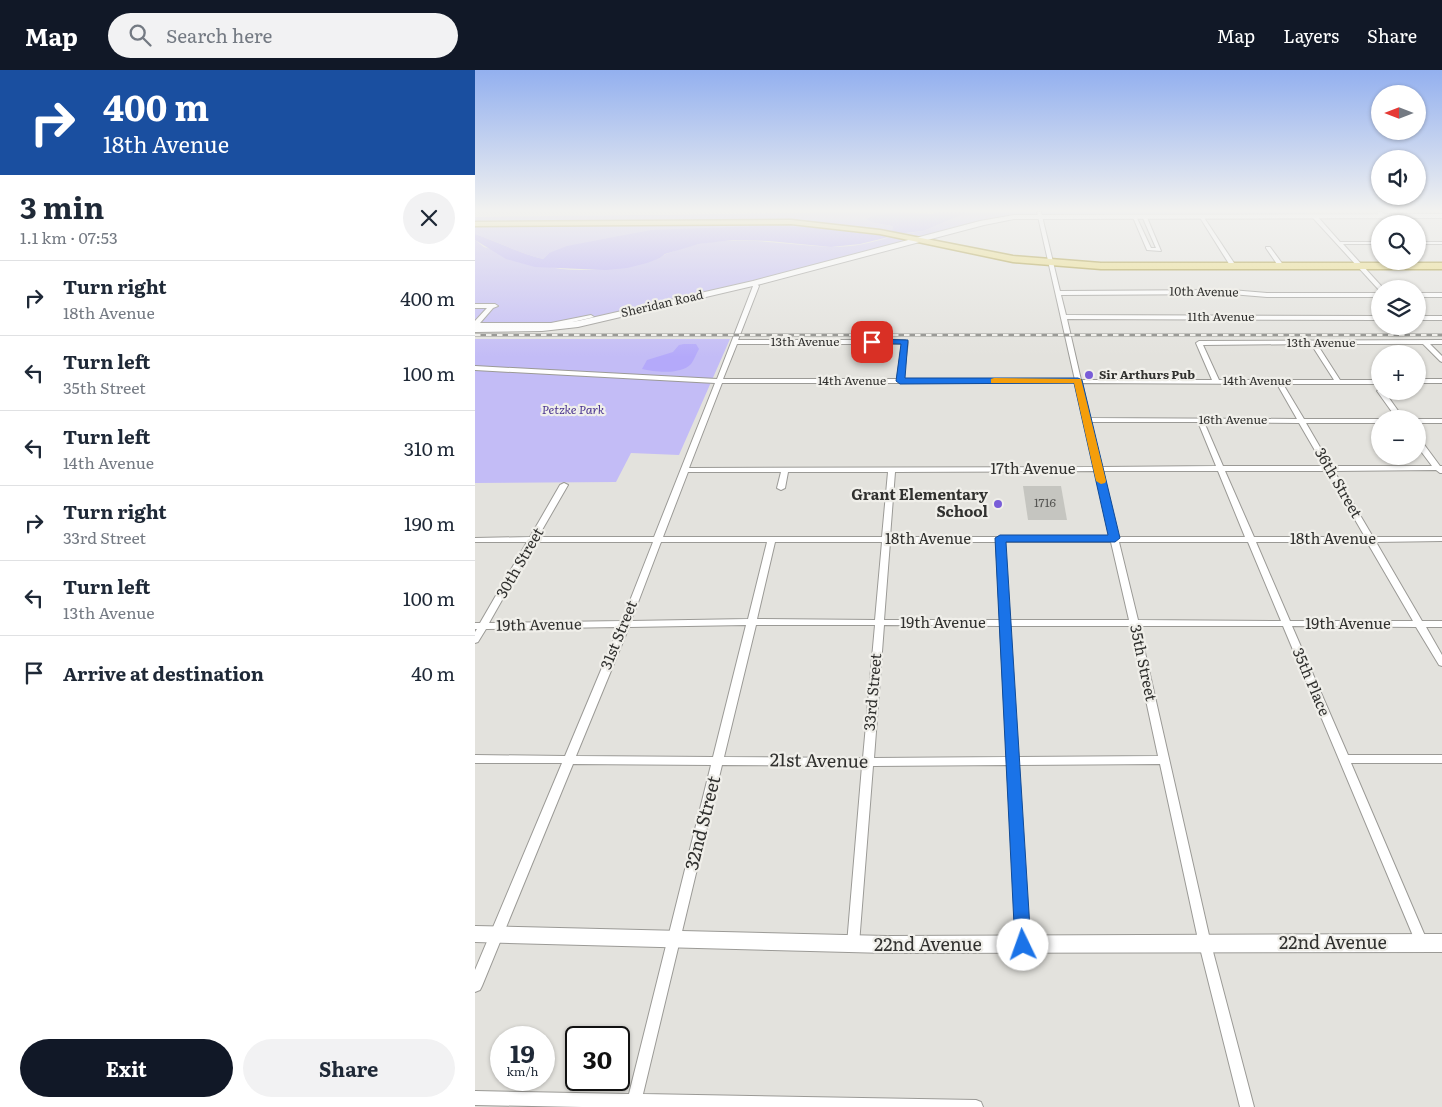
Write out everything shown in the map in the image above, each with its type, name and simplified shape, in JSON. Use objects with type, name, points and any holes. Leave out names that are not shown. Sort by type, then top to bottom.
[{"type":"main road","name":"Sheridan Road","points":[[1026,260],[1050,264],[1101,266],[1442,266]]},
{"type":"street","name":"Sheridan Road","points":[[475,326],[538,328],[565,326],[754,283],[840,260]]},
{"type":"street","name":"35th Street","points":[[1049,260],[1115,538],[1205,944],[1247,1107]]},
{"type":"street","points":[[1229,260],[1233,266]]},
{"type":"street","points":[[1277,260],[1281,266]]},
{"type":"street","points":[[1355,260],[1373,280]]},
{"type":"street","name":"31st Street","points":[[475,986],[625,624],[756,286],[754,283]]},
{"type":"street","name":"10th Avenue","points":[[1057,293],[1231,292],[1267,295],[1371,295]]},
{"type":"street","points":[[1426,295],[1442,295]]},
{"type":"street","points":[[475,306],[493,306],[475,326]]},
{"type":"street","name":"11th Avenue","points":[[1063,317],[1371,318]]},
{"type":"street","points":[[475,326],[551,325],[591,318]]},
{"type":"street","points":[[1426,318],[1442,318]]},
{"type":"street","name":"13th Avenue","points":[[734,342],[905,342],[900,381]]},
{"type":"street","points":[[1425,342],[1442,360]]},
{"type":"street","name":"13th Avenue","points":[[1216,381],[1199,343],[1442,342]]},
{"type":"street","points":[[1313,343],[1338,382]]},
{"type":"street","name":"14th Avenue","points":[[475,368],[719,381],[1078,380],[1371,382]]},
{"type":"street","points":[[1426,381],[1442,381]]},
{"type":"street","name":"36th Street","points":[[1279,382],[1442,663]]},
{"type":"street","name":"16th Avenue","points":[[1087,420],[1371,421]]},
{"type":"street","name":"35th Place","points":[[1200,420],[1422,943]]},
{"type":"street","points":[[1426,421],[1442,421]]},
{"type":"street","points":[[1426,452],[1441,470]]},
{"type":"street","name":"17th Avenue","points":[[685,470],[1221,468],[1441,470]]},
{"type":"street","points":[[781,488],[785,469]]},
{"type":"street","name":"33rd Street","points":[[853,944],[891,469]]},
{"type":"street","name":"30th Street","points":[[475,640],[479,626],[533,540],[564,485]]},
{"type":"street","name":"18th Avenue","points":[[475,540],[657,538],[1442,538]]},
{"type":"street","name":"32nd Street","points":[[634,1104],[772,538]]},
{"type":"street","points":[[1000,538],[1023,945]]},
{"type":"street","name":"19th Avenue","points":[[479,626],[752,622],[1442,624]]},
{"type":"street","name":"21st Avenue","points":[[475,759],[867,762],[1163,760]]},
{"type":"street","points":[[1344,759],[1442,759]]},
{"type":"street","name":"22nd Avenue","points":[[475,934],[674,941],[853,944],[1442,943]]},
{"type":"street","points":[[475,1098],[634,1104],[976,1107]]},
{"type":"green space","points":[[475,260],[528,260],[561,269],[574,270],[611,268],[648,260],[834,260],[752,282],[561,326],[475,326]]},
{"type":"green space","name":"Petzke Park","points":[[475,339],[730,339],[679,455],[631,453],[616,482],[475,483]]},
{"type":"shaded area","points":[[511,260],[654,260],[627,268],[606,270],[535,267]]},
{"type":"shaded area","points":[[696,344],[699,349],[691,364],[687,367],[668,372],[642,369],[647,360],[673,352],[679,345]]},
{"type":"building","points":[[1023,486],[1061,486],[1067,520],[1028,520]]},
{"type":"railway","points":[[475,335],[1442,335]]},
{"type":"slow traffic","points":[[994,381],[1078,380],[1101,481]]},
{"type":"place","name":"Sir Arthurs Pub","points":[[1089,375]]},
{"type":"place","name":"Grant Elementary School","points":[[998,504]]},
{"type":"route","points":[[872,342],[905,342],[900,381],[1078,380],[1115,538],[1000,538],[1023,945]]}]
